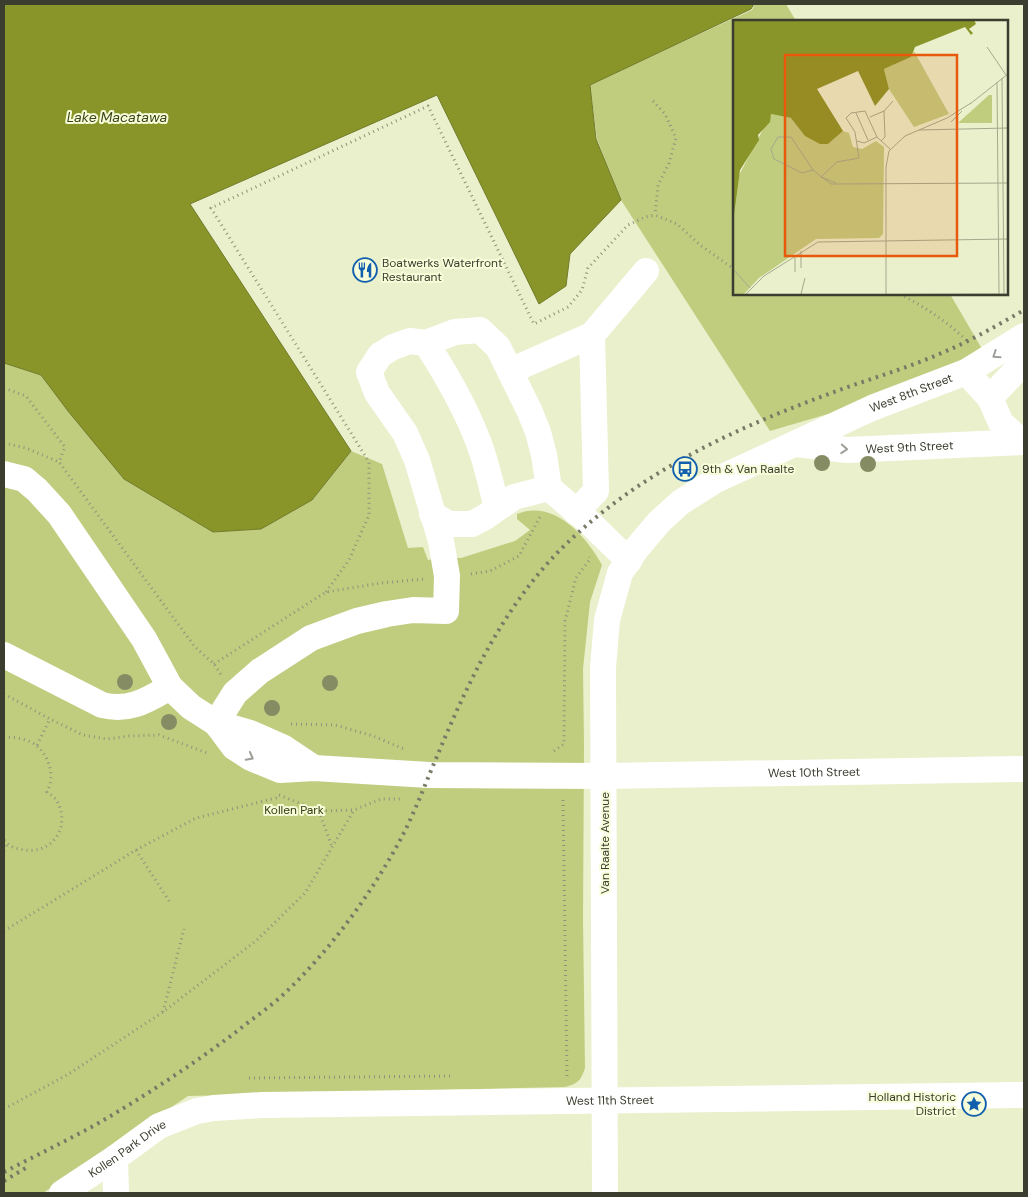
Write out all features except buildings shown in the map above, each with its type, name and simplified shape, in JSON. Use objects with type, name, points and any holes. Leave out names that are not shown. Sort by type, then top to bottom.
[{"type":"street","points":[[510,371],[592,334],[646,271]]},
{"type":"street","points":[[4,474],[24,479],[59,514],[144,639],[170,687],[191,707],[216,723],[236,693],[260,671],[311,638],[357,621],[387,614],[413,610],[446,612],[448,576],[441,540],[417,460],[405,433],[377,393],[369,372],[380,354],[393,346],[410,342],[426,343],[455,332],[480,330],[498,347],[538,432],[544,455],[548,488],[590,523],[629,560]]},
{"type":"street","points":[[576,512],[596,491],[592,334]]},
{"type":"street","name":"West 8th Street","points":[[796,444],[872,408],[966,372],[1024,336]]},
{"type":"street","points":[[426,343],[447,376],[466,412],[482,451],[497,508]]},
{"type":"street","points":[[990,398],[1024,362]]},
{"type":"street","points":[[966,372],[990,398],[1001,423],[1023,442]]},
{"type":"street","name":"West 9th Street","points":[[796,444],[847,450],[1023,442]]},
{"type":"street","name":"Van Raalte Avenue","points":[[605,1193],[603,668],[607,620],[620,573],[653,528],[669,512],[716,480],[796,444]]},
{"type":"street","points":[[432,514],[449,524],[472,524],[514,497],[548,488]]},
{"type":"street","points":[[4,655],[102,705],[112,707],[131,706],[170,687]]},
{"type":"street","name":"West 10th Street","points":[[216,723],[250,733],[284,748],[314,768],[429,775],[604,776],[1024,769]]},
{"type":"street","name":"West 11th Street","points":[[197,1111],[262,1105],[1024,1096]]},
{"type":"street","name":"Kollen Park Drive","points":[[88,1182],[158,1126],[197,1111]]},
{"type":"street","points":[[88,1182],[116,1193]]},
{"type":"path","points":[[652,101],[665,114],[676,138],[669,163],[658,185],[656,215]]},
{"type":"path","points":[[326,592],[349,560],[369,515],[369,462],[211,208],[428,106],[534,324],[568,307],[582,290],[588,268],[628,225],[645,217],[656,215],[677,224],[700,245],[733,268]]},
{"type":"path","points":[[902,295],[934,314],[956,330],[973,347]]},
{"type":"path","points":[[4,388],[26,396],[65,447],[58,462]]},
{"type":"path","points":[[4,444],[26,448],[58,462],[195,647],[214,664],[236,693]]},
{"type":"path","points":[[553,751],[564,744],[565,621],[576,578],[590,559]]},
{"type":"path","points":[[37,745],[50,719]]},
{"type":"path","points":[[283,724],[335,725],[374,736],[406,750]]},
{"type":"path","points":[[4,738],[12,737],[37,745],[48,760],[52,777],[47,792],[58,802],[62,818],[60,830],[54,841],[38,851],[16,849],[6,843],[4,839]]},
{"type":"path","points":[[4,931],[136,850],[196,818],[281,796]]},
{"type":"path","points":[[557,1076],[567,1076],[564,800]]},
{"type":"path","points":[[4,1109],[67,1075],[162,1012],[257,940],[305,893],[354,810]]},
{"type":"path","points":[[319,811],[332,847]]},
{"type":"path","points":[[4,851],[6,843]]},
{"type":"path","points":[[136,850],[171,904]]},
{"type":"path","points":[[162,1012],[184,929]]},
{"type":"path","points":[[249,1078],[458,1076]]},
{"type":"green space","points":[[755,4],[786,4],[795,20],[733,20],[733,295],[951,295],[982,349],[930,377],[855,406],[770,431],[621,200],[597,139],[590,84],[752,10]]},
{"type":"green space","name":"Kollen Park","points":[[4,363],[41,375],[124,479],[213,532],[261,529],[312,500],[351,451],[382,464],[408,548],[423,547],[428,560],[445,557],[461,558],[515,541],[530,530],[517,519],[517,514],[531,511],[544,512],[556,516],[578,532],[587,543],[602,565],[590,602],[583,669],[585,1068],[582,1076],[573,1085],[565,1087],[188,1096],[43,1193],[4,1193]]},
{"type":"water","name":"Lake Macatawa","points":[[4,4],[754,4],[751,9],[590,85],[596,139],[621,200],[570,254],[566,286],[539,304],[437,95],[190,204],[351,451],[312,500],[261,529],[213,532],[124,479],[41,375],[4,363]]},
{"type":"railway","points":[[4,1172],[97,1124],[185,1068],[273,1003],[302,976],[333,941],[361,904],[398,844],[462,700],[504,622],[538,574],[587,525],[618,500],[650,478],[718,440],[789,409],[944,352],[1024,310]]},
{"type":"railway","points":[[4,1181],[29,1166]]},
{"type":"place","name":"Boatwerks Waterfront Restaurant","points":[[365,270]]},
{"type":"place","name":"9th & Van Raalte","points":[[685,469]]},
{"type":"place","name":"Holland Historic District","points":[[974,1104]]}]
